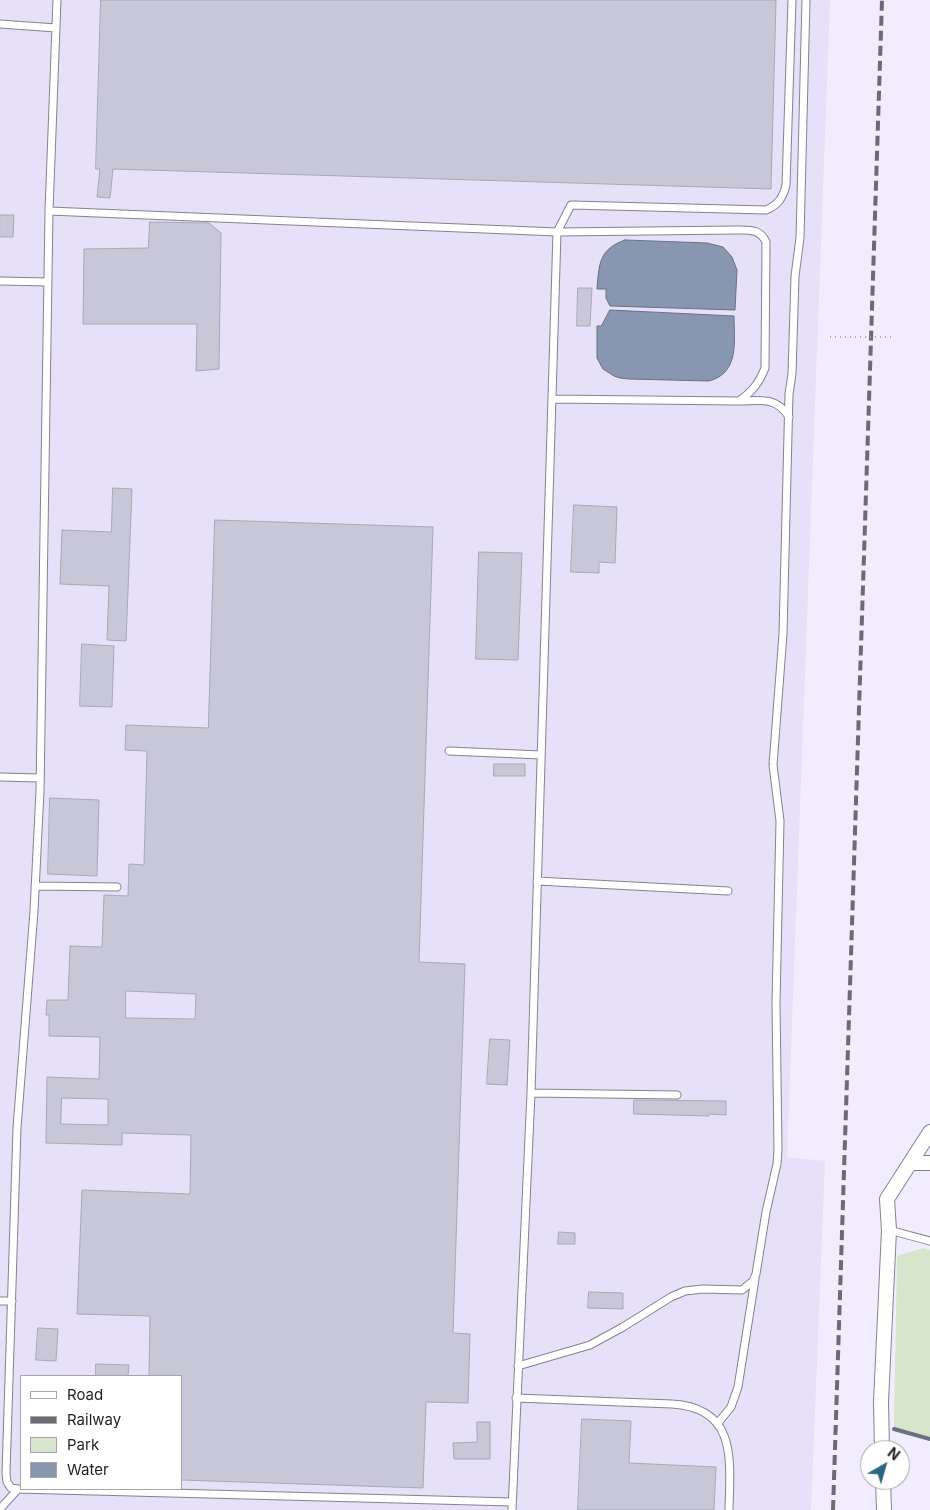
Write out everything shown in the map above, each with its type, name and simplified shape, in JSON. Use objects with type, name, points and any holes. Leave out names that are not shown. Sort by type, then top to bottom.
[{"type":"street","points":[[882,1440],[881,1402],[889,1230],[888,1199],[930,1132]]},
{"type":"street","points":[[910,1163],[930,1163]]},
{"type":"street","points":[[883,1490],[884,1510]]},
{"type":"lane","points":[[18,1489],[11,1488],[7,1482],[6,1473],[17,1128],[35,886],[40,778],[49,211],[57,0]]},
{"type":"lane","points":[[512,1510],[531,1093],[557,232],[571,205],[766,210],[779,202],[784,195],[786,185],[792,0]]},
{"type":"lane","points":[[717,1424],[731,1406],[738,1387],[766,1212],[777,1164],[778,1150],[776,1003],[780,821],[773,765],[782,634],[789,394],[792,374],[795,276],[800,238],[806,0]]},
{"type":"lane","points":[[0,24],[56,28]]},
{"type":"lane","points":[[49,211],[557,232],[756,230],[763,236],[766,242],[765,368],[759,384],[739,402]]},
{"type":"lane","points":[[0,280],[48,282]]},
{"type":"lane","points":[[552,399],[739,402],[767,400],[783,408],[789,417]]},
{"type":"lane","points":[[449,751],[541,755]]},
{"type":"lane","points":[[0,777],[40,778]]},
{"type":"lane","points":[[537,881],[728,890]]},
{"type":"lane","points":[[35,886],[117,887]]},
{"type":"lane","points":[[531,1093],[677,1095]]},
{"type":"lane","points":[[889,1230],[930,1241]]},
{"type":"lane","points":[[518,1366],[590,1344],[623,1327],[671,1297],[685,1291],[703,1289],[742,1290],[753,1281],[756,1274]]},
{"type":"lane","points":[[0,1301],[12,1302]]},
{"type":"lane","points":[[516,1398],[686,1404],[698,1409],[712,1418],[726,1439],[729,1451],[729,1510]]},
{"type":"lane","points":[[0,1509],[18,1489]]},
{"type":"lane","points":[[56,1490],[512,1502]]},
{"type":"path","points":[[830,336],[891,337]]},
{"type":"shaded area","points":[[0,0],[830,0],[787,1157],[825,1161],[811,1510],[0,1510]]},
{"type":"green space","points":[[923,1248],[930,1250],[930,1439],[894,1429],[897,1256]]},
{"type":"water","points":[[625,240],[707,243],[723,247],[732,257],[737,270],[735,310],[610,306],[606,298],[606,289],[597,289],[600,265],[602,258],[610,248]]},
{"type":"water","points":[[610,310],[734,316],[734,345],[731,363],[719,377],[709,381],[629,379],[614,376],[603,369],[597,358],[597,326],[601,326]]},
{"type":"building","points":[[101,0],[776,0],[771,189],[113,169],[110,198],[97,197],[100,169],[96,169]]},
{"type":"building","points":[[0,215],[14,215],[13,237],[0,237]]},
{"type":"building","points":[[150,222],[209,223],[221,233],[219,369],[196,371],[197,324],[83,324],[84,249],[148,248]]},
{"type":"building","points":[[578,288],[592,288],[590,326],[577,326]]},
{"type":"building","points":[[113,488],[132,489],[126,641],[107,640],[109,586],[60,584],[62,530],[111,532]]},
{"type":"building","points":[[574,505],[617,507],[615,563],[599,562],[599,573],[571,572]]},
{"type":"building","points":[[215,520],[433,527],[419,962],[465,964],[453,1333],[470,1334],[468,1403],[426,1402],[423,1488],[182,1480],[182,1375],[149,1375],[150,1316],[77,1314],[82,1190],[190,1194],[191,1135],[122,1133],[122,1145],[46,1143],[47,1077],[99,1079],[100,1037],[49,1036],[49,1015],[46,1015],[47,1000],[68,1000],[70,946],[102,947],[104,895],[128,896],[129,864],[144,865],[147,751],[125,750],[126,725],[208,728]],"holes":[[[126,991],[196,994],[195,1019],[126,1018]],[[62,1098],[108,1099],[108,1125],[61,1124]]]},
{"type":"building","points":[[479,552],[522,553],[518,660],[476,659]]},
{"type":"building","points":[[82,644],[114,646],[112,707],[80,706]]},
{"type":"building","points":[[494,764],[525,764],[525,776],[494,776]]},
{"type":"building","points":[[50,798],[99,800],[97,876],[48,874]]},
{"type":"building","points":[[490,1039],[510,1040],[507,1085],[487,1084]]},
{"type":"building","points":[[634,1100],[726,1101],[726,1115],[634,1114]]},
{"type":"building","points":[[559,1232],[575,1233],[575,1244],[558,1244]]},
{"type":"building","points":[[589,1292],[623,1293],[623,1309],[588,1308]]},
{"type":"building","points":[[38,1328],[58,1329],[56,1361],[36,1360]]},
{"type":"building","points":[[96,1364],[129,1365],[128,1375],[96,1375]]},
{"type":"building","points":[[582,1419],[631,1421],[629,1463],[716,1467],[714,1510],[578,1510]]},
{"type":"building","points":[[477,1422],[490,1422],[490,1459],[454,1459],[453,1443],[477,1442]]},
{"type":"waterway","points":[[894,1429],[930,1439]]},
{"type":"railway","points":[[833,1510],[882,0]]}]
